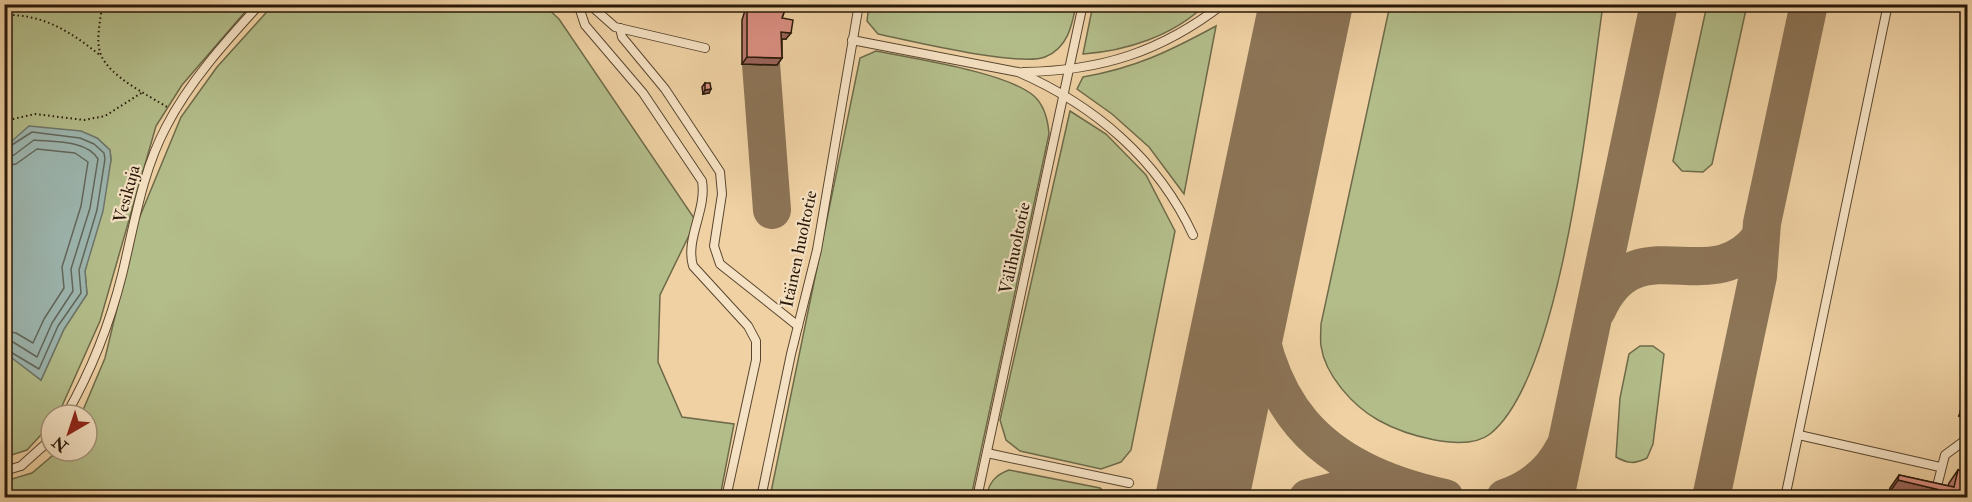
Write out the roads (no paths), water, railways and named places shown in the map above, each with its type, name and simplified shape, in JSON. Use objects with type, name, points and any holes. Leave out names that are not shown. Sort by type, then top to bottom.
[{"type":"lane","name":"Vesikuja","points":[[72,403],[98,347],[121,279],[142,190],[161,137],[199,76],[261,4]]},
{"type":"lane","points":[[578,4],[585,25],[643,93],[702,181],[705,193],[690,254],[693,266],[748,326],[756,341],[756,360],[726,498]]},
{"type":"lane","points":[[589,4],[599,15],[620,28],[705,48]]},
{"type":"lane","name":"Itäinen huoltotie","points":[[761,498],[817,250],[859,4]]},
{"type":"lane","name":"Välihuoltotie","points":[[977,498],[1083,4]]},
{"type":"lane","points":[[852,40],[1018,72],[1069,69],[1125,59],[1147,51],[1190,28],[1223,4]]},
{"type":"lane","points":[[1785,498],[1888,4]]},
{"type":"lane","points":[[620,28],[622,37],[665,89],[720,172],[722,194],[714,246],[720,264],[798,326]]},
{"type":"lane","points":[[1018,72],[1090,110],[1130,144],[1182,211],[1193,235]]},
{"type":"lane","points":[[1798,435],[1940,467]]},
{"type":"lane","points":[[1934,498],[1940,467],[1945,455],[1968,438]]},
{"type":"lane","points":[[4,471],[21,466],[39,450]]},
{"type":"lane","points":[[987,453],[1129,483]]},
{"type":"water","points":[[29,126],[81,131],[97,138],[110,150],[111,160],[103,211],[85,271],[87,294],[64,329],[41,380],[4,352],[5,147]]}]
